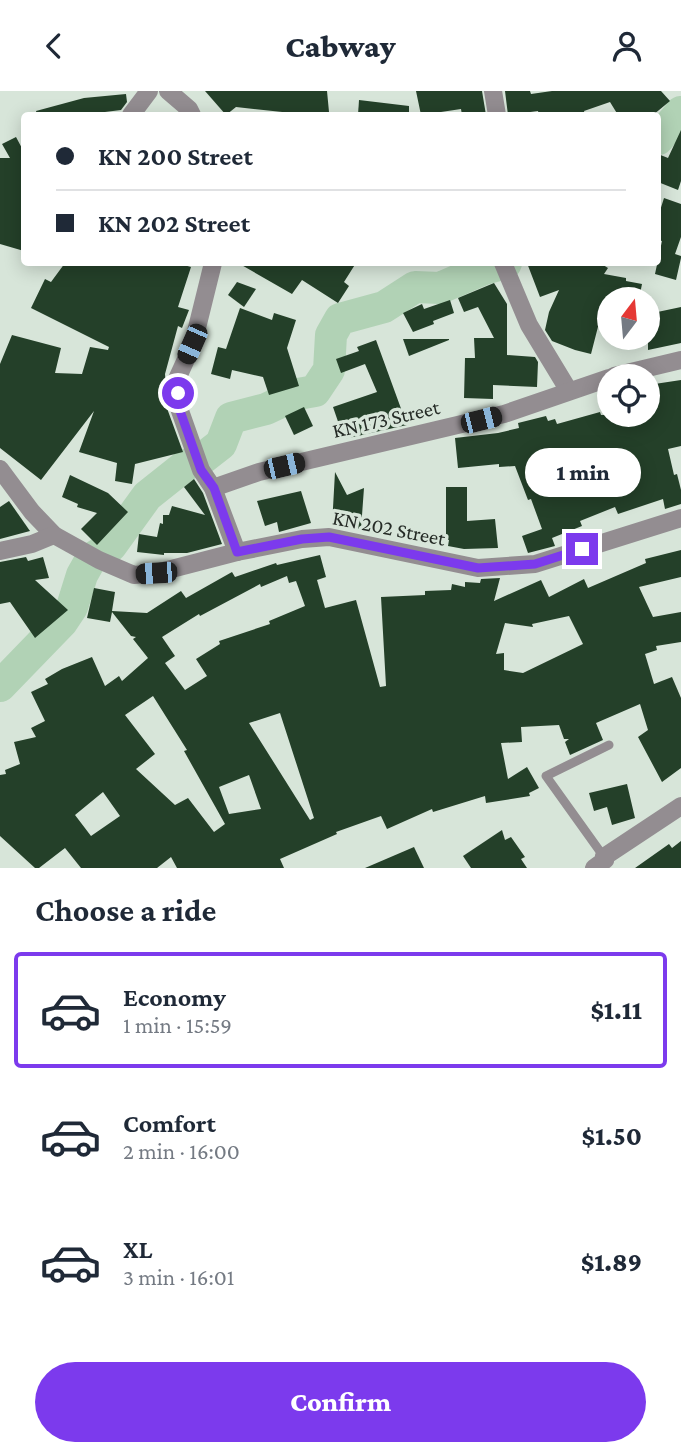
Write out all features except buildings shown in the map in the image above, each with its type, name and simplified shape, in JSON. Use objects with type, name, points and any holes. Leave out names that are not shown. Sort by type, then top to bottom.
[{"type":"street","points":[[133,112],[149,91]]},
{"type":"street","points":[[167,91],[190,112]]},
{"type":"street","points":[[493,91],[496,112]]},
{"type":"street","points":[[212,266],[192,344],[177,379],[179,408],[201,470],[214,488],[237,552]]},
{"type":"street","points":[[504,268],[529,325],[569,391]]},
{"type":"street","name":"KN 173 Street","points":[[660,364],[681,360]]},
{"type":"street","name":"KN 173 Street","points":[[214,488],[259,472],[504,414],[597,382]]},
{"type":"street","name":"KN 202 Street","points":[[0,469],[32,512],[54,535],[134,575],[156,573],[302,539],[329,537],[478,568],[535,564],[681,518]]},
{"type":"street","points":[[0,551],[32,544],[54,535]]},
{"type":"street","points":[[604,863],[681,806]]},
{"type":"lane","points":[[604,863],[546,776],[609,745]]},
{"type":"waterway","points":[[661,135],[681,112]]},
{"type":"waterway","points":[[0,686],[62,622],[72,607],[82,575],[91,559],[111,546],[147,496],[186,465],[203,458],[221,444],[231,418],[266,409],[298,394],[315,391],[329,370],[331,335],[340,319],[384,307],[415,287],[440,288],[495,266]]},
{"type":"route","points":[[178,393],[179,408],[201,470],[214,488],[237,552],[302,539],[329,537],[478,568],[535,564],[582,549]]}]
